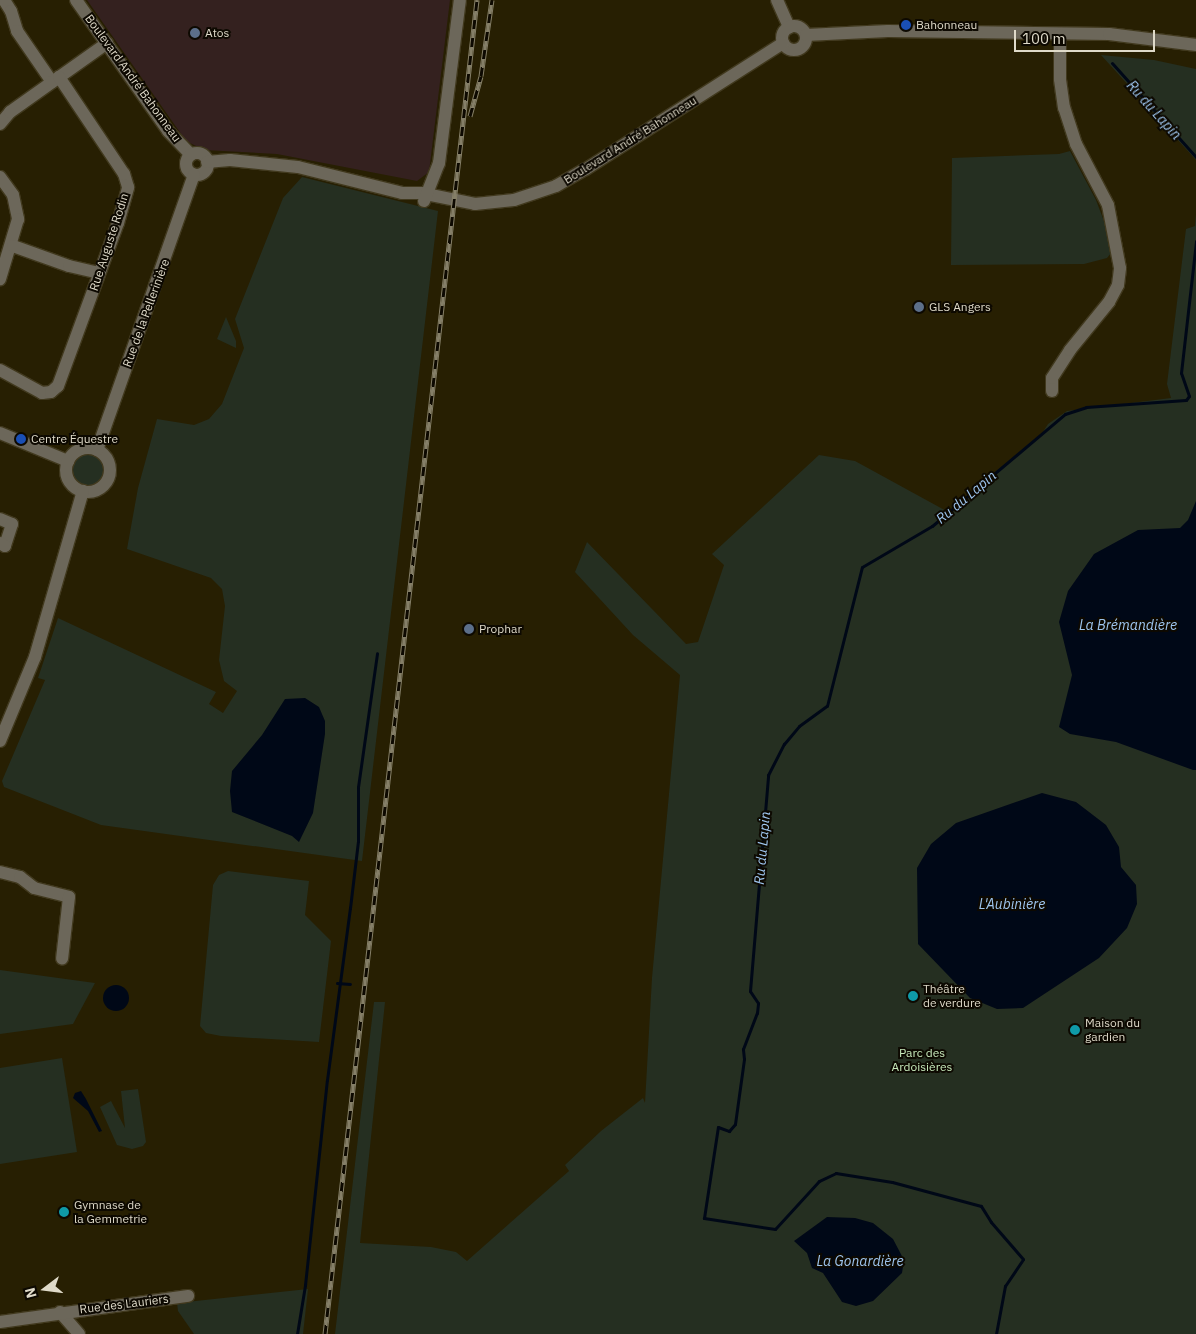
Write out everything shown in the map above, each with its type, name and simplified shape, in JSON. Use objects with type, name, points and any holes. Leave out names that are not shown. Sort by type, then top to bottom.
[{"type":"street","points":[[4,0],[12,11],[17,31],[55,80]]},
{"type":"street","name":"Boulevard André Bahonneau","points":[[76,0],[168,131],[191,155]]},
{"type":"street","points":[[424,198],[439,163],[460,0]]},
{"type":"street","points":[[776,0],[789,27]]},
{"type":"street","points":[[799,26],[806,35],[806,42],[799,49],[790,49],[783,43],[783,33],[789,27],[799,26]]},
{"type":"street","points":[[806,35],[888,31],[1124,35],[1196,45]]},
{"type":"street","points":[[1052,391],[1052,378],[1071,348],[1109,302],[1118,285],[1120,268],[1108,205],[1076,144],[1064,108],[1060,80],[1060,35]]},
{"type":"street","points":[[0,124],[10,112],[106,43]]},
{"type":"street","name":"Boulevard André Bahonneau","points":[[207,162],[238,161],[298,166],[424,198],[475,204],[514,200],[556,186],[783,43]]},
{"type":"street","name":"Rue Auguste Rodin","points":[[0,370],[34,390],[46,393],[55,390],[118,223],[128,181],[55,80]]},
{"type":"street","points":[[201,154],[207,162],[204,172],[194,175],[186,164],[191,155],[201,154]]},
{"type":"street","name":"Rue de la Pellerinière","points":[[97,450],[194,175]]},
{"type":"street","points":[[0,177],[13,195],[18,211],[12,246],[0,279]]},
{"type":"street","points":[[12,246],[69,266],[99,273]]},
{"type":"street","points":[[0,433],[68,461]]},
{"type":"street","points":[[82,449],[97,450],[108,461],[108,477],[98,489],[83,491],[68,478],[68,461],[82,449]]},
{"type":"street","points":[[0,726],[43,620],[83,491]]},
{"type":"street","points":[[0,519],[12,524],[5,546],[0,544]]},
{"type":"street","points":[[0,741],[35,657],[43,620]]},
{"type":"street","points":[[0,872],[20,877],[34,888],[69,897],[62,958]]},
{"type":"street","name":"Rue des Lauriers","points":[[0,1322],[60,1312],[188,1296]]},
{"type":"street","name":"Rue des Lauriers","points":[[60,1312],[79,1334]]},
{"type":"shaded area","points":[[87,0],[450,0],[429,172],[417,181],[277,154],[204,150],[186,141]]},
{"type":"green space","points":[[1101,55],[1154,60],[1196,69],[1196,160]]},
{"type":"green space","points":[[1070,151],[1096,200],[1110,237],[1111,253],[1107,258],[1084,264],[951,265],[952,158],[1059,154]]},
{"type":"green space","points":[[302,177],[438,211],[362,861],[101,825],[4,787],[2,781],[45,680],[38,678],[58,618],[216,692],[209,704],[223,713],[237,691],[224,681],[219,660],[225,606],[222,589],[211,578],[127,549],[138,488],[157,419],[194,425],[209,419],[222,404],[244,348],[235,319],[283,198]]},
{"type":"green space","name":"Parc des Ardoisières","points":[[1196,214],[1196,1334],[335,1334],[374,1002],[385,1002],[360,1243],[431,1247],[456,1252],[467,1261],[569,1171],[565,1165],[601,1131],[643,1098],[645,1103],[652,978],[680,675],[633,635],[575,572],[587,542],[686,644],[698,642],[724,565],[712,554],[819,455],[855,461],[950,513],[1041,435],[1048,424],[1067,411],[1171,398],[1167,384],[1186,229],[1195,226]]},
{"type":"green space","points":[[226,317],[236,341],[236,348],[217,339]]},
{"type":"green space","points":[[88,454],[94,455],[99,459],[103,464],[103,476],[99,481],[94,485],[88,486],[82,485],[77,481],[73,476],[72,470],[73,464],[77,459],[82,455]]},
{"type":"green space","points":[[228,871],[309,881],[305,915],[331,941],[319,1042],[221,1036],[206,1033],[200,1026],[213,885],[219,875]]},
{"type":"green space","points":[[0,970],[95,983],[73,1024],[0,1034]]},
{"type":"green space","points":[[62,1058],[77,1152],[0,1164],[0,1068]]},
{"type":"green space","points":[[138,1089],[146,1142],[143,1146],[132,1149],[117,1145],[100,1107],[111,1101],[125,1128],[121,1091]]},
{"type":"green space","points":[[308,1289],[303,1334],[194,1334],[178,1311],[177,1303]]},
{"type":"water","name":"La Brémandière","points":[[1196,501],[1196,770],[1193,770],[1116,742],[1070,734],[1059,727],[1072,675],[1059,622],[1068,591],[1094,554],[1138,530],[1180,528],[1188,520]]},
{"type":"water","points":[[305,698],[319,707],[325,721],[325,734],[313,813],[299,842],[292,836],[232,812],[230,791],[232,771],[262,735],[285,699]]},
{"type":"water","name":"L'Aubinière","points":[[1042,793],[1076,802],[1106,825],[1119,847],[1121,867],[1136,885],[1137,904],[1127,928],[1099,958],[1023,1008],[997,1009],[970,998],[918,944],[917,868],[931,844],[956,823]]},
{"type":"water","points":[[116,985],[125,989],[129,998],[125,1007],[116,1011],[107,1007],[103,998],[107,989]]},
{"type":"water","points":[[81,1091],[102,1131],[99,1132],[88,1111],[73,1098],[75,1093]]},
{"type":"water","name":"La Gonardière","points":[[827,1217],[855,1218],[873,1223],[893,1239],[904,1260],[902,1273],[873,1301],[856,1306],[842,1302],[823,1273],[812,1268],[807,1253],[794,1241]]},
{"type":"waterway","name":"Ru du Lapin","points":[[1112,63],[1196,157]]},
{"type":"waterway","name":"Ru du Lapin","points":[[996,1334],[1005,1286],[1023,1259],[991,1222],[981,1206],[892,1182],[836,1173],[819,1181],[775,1229],[704,1218],[718,1127],[729,1131],[735,1124],[744,1059],[743,1049],[757,1013],[758,1003],[750,991],[768,775],[784,744],[799,726],[827,706],[862,567],[932,526],[1065,414],[1086,407],[1186,400],[1189,396],[1181,373],[1196,241]]},
{"type":"waterway","points":[[297,1334],[305,1285],[327,1080],[358,841],[358,787],[377,653]]},
{"type":"waterway","points":[[337,983],[350,984]]},
{"type":"railway","points":[[325,1334],[477,0]]},
{"type":"railway","points":[[470,116],[481,76],[492,0]]},
{"type":"place","name":"Bahonneau","points":[[906,25]]},
{"type":"place","name":"Atos","points":[[195,33]]},
{"type":"place","name":"GLS Angers","points":[[919,307]]},
{"type":"place","name":"Centre Équestre","points":[[21,439]]},
{"type":"place","name":"Prophar","points":[[469,629]]},
{"type":"place","name":"Théâtre de verdure","points":[[913,996]]},
{"type":"place","name":"Maison du gardien","points":[[1075,1030]]},
{"type":"place","name":"Gymnase de la Gemmetrie","points":[[64,1212]]}]
